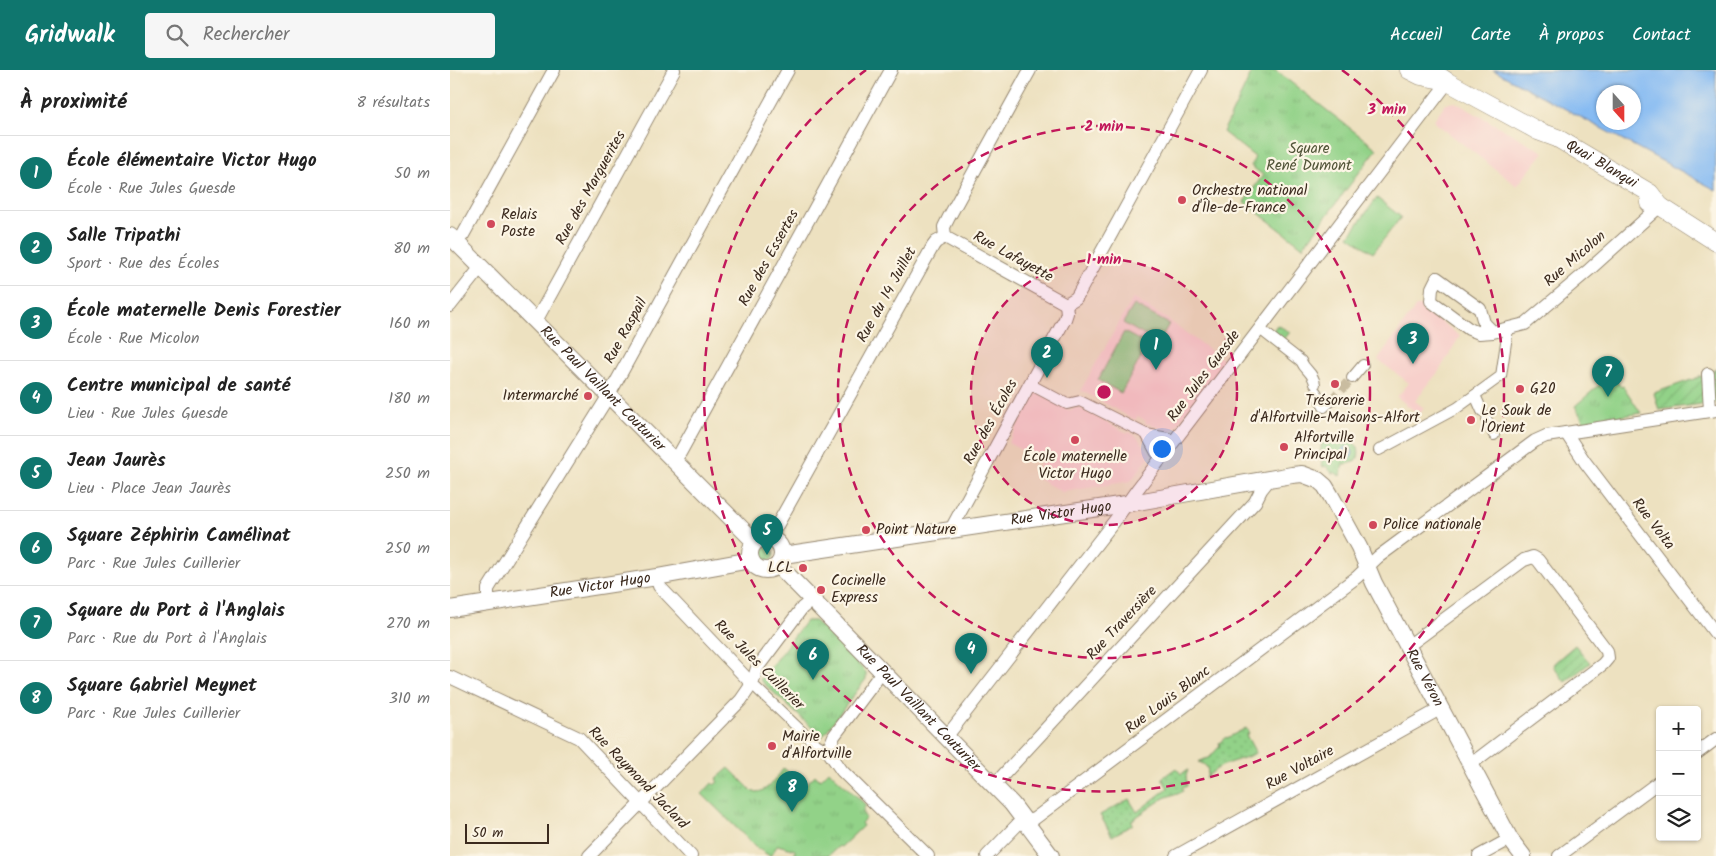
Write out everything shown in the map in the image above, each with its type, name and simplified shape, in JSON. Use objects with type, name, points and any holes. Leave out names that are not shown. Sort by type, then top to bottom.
[{"type":"main road","name":"Quai Blanqui","points":[[1409,70],[1421,76],[1448,82]]},
{"type":"main road","name":"Quai Blanqui","points":[[1430,70],[1448,82],[1538,131],[1556,138],[1650,193],[1660,206],[1716,242]]},
{"type":"main road","name":"Quai Blanqui","points":[[1691,225],[1702,225],[1716,234]]},
{"type":"street","points":[[453,239],[463,236],[554,70]]},
{"type":"street","name":"Rue des Marguerites","points":[[536,321],[674,70]]},
{"type":"street","name":"Rue Raspail","points":[[488,603],[488,589],[609,395],[788,70]]},
{"type":"street","name":"Rue des Essertes","points":[[674,460],[680,453],[892,70]]},
{"type":"street","name":"Rue du 14 Juillet","points":[[762,540],[933,246],[945,237],[944,227],[949,217],[1030,70]]},
{"type":"street","name":"Rue des Écoles","points":[[951,529],[1065,319],[1067,313],[1066,304],[1076,298],[1079,293],[1201,70]]},
{"type":"street","name":"Rue Jules Guesde","points":[[947,736],[1104,535],[1448,82]]},
{"type":"street","name":"Rue Micolon","points":[[1494,332],[1484,323],[1480,308],[1437,278],[1432,288],[1431,301],[1470,329],[1479,333],[1494,332],[1525,324],[1660,206]]},
{"type":"street","name":"Rue Lafayette","points":[[945,237],[1066,304]]},
{"type":"street","name":"Rue Paul Vaillant Couturier","points":[[453,239],[674,460],[762,540]]},
{"type":"street","points":[[450,306],[480,268]]},
{"type":"street","points":[[1260,329],[1301,361],[1304,368],[1313,376],[1324,407],[1331,401]]},
{"type":"street","points":[[1379,450],[1458,408],[1501,376],[1508,329]]},
{"type":"street","points":[[1352,378],[1363,365]]},
{"type":"street","points":[[1708,374],[1713,411]]},
{"type":"street","points":[[1035,387],[1066,404],[1080,400],[1146,434],[1168,438]]},
{"type":"street","points":[[1475,395],[1494,435]]},
{"type":"street","name":"Rue Louis Blanc","points":[[987,856],[1018,824],[1034,819],[1155,730],[1358,577],[1378,557],[1535,440],[1546,436],[1713,411]]},
{"type":"street","points":[[1146,434],[1156,454]]},
{"type":"street","name":"Rue Volta","points":[[1566,434],[1716,634]]},
{"type":"street","name":"Rue Victor Hugo","points":[[780,560],[951,529],[1126,504],[1302,474],[1318,480],[1325,486],[1331,496]]},
{"type":"street","name":"Rue Traversière","points":[[994,785],[1249,510],[1268,480]]},
{"type":"street","name":"Rue Véron","points":[[1331,496],[1359,547],[1374,583],[1440,709],[1510,839],[1523,856]]},
{"type":"street","points":[[762,540],[779,544],[780,560],[770,570],[756,567],[751,560],[750,549],[762,540]]},
{"type":"street","points":[[1408,646],[1524,560],[1533,558],[1538,560],[1607,652],[1608,658],[1603,664],[1471,764]]},
{"type":"street","name":"Rue Victor Hugo","points":[[450,609],[657,577],[751,560]]},
{"type":"street","name":"Rue Paul Vaillant Couturier","points":[[780,560],[812,600],[1012,804],[1051,856]]},
{"type":"street","name":"Rue Jules Cuillerier","points":[[657,577],[659,586],[752,684],[813,742],[828,751],[842,771],[928,856]]},
{"type":"street","points":[[589,856],[741,700],[752,684],[757,668],[802,608],[812,600]]},
{"type":"street","points":[[828,751],[834,736],[882,672]]},
{"type":"street","name":"Rue Raymond Jaclard","points":[[450,677],[579,738],[690,856]]},
{"type":"street","name":"Rue Voltaire","points":[[1176,856],[1440,709]]},
{"type":"street","points":[[1700,751],[1716,739]]},
{"type":"street","points":[[1559,856],[1656,784]]},
{"type":"street","points":[[1479,856],[1510,839]]},
{"type":"shaded area","points":[[1455,102],[1544,152],[1517,186],[1433,121],[1445,104]]},
{"type":"shaded area","points":[[1133,298],[1167,319],[1226,362],[1170,434],[1149,423],[1145,423],[1146,421],[1138,416],[1135,420],[1081,390]]},
{"type":"shaded area","points":[[1416,306],[1421,306],[1460,336],[1439,371],[1415,401],[1424,408],[1419,415],[1397,397],[1409,383],[1378,360]]},
{"type":"shaded area","name":"École maternelle Victor Hugo","points":[[1036,391],[1069,410],[1078,407],[1127,433],[1129,432],[1137,437],[1151,454],[1131,481],[1062,492],[1033,476],[1040,463],[1038,459],[1008,443]]},
{"type":"green space","name":"Square René Dumont","points":[[1253,70],[1275,70],[1377,149],[1303,247],[1244,202],[1263,175],[1251,166],[1255,157],[1223,132]]},
{"type":"green space","points":[[1377,198],[1401,217],[1373,253],[1349,236]]},
{"type":"green space","points":[[1134,305],[1169,324],[1158,343],[1123,323]]},
{"type":"green space","points":[[1277,325],[1290,332],[1282,342],[1272,332]]},
{"type":"green space","points":[[1124,332],[1148,345],[1121,393],[1098,380]]},
{"type":"green space","points":[[1716,369],[1716,402],[1659,410],[1654,393],[1708,374]]},
{"type":"green space","points":[[1611,375],[1621,387],[1623,386],[1641,413],[1584,422],[1575,406]]},
{"type":"green space","points":[[1328,432],[1339,443],[1349,441],[1358,447],[1358,458],[1354,462],[1343,464],[1340,476],[1334,472],[1333,474],[1326,466],[1323,467],[1320,453],[1321,445]]},
{"type":"green space","points":[[764,547],[770,547],[774,554],[770,561],[764,561],[760,557],[760,551]]},
{"type":"green space","points":[[806,621],[815,621],[866,672],[866,679],[822,737],[760,680]]},
{"type":"green space","points":[[1575,645],[1590,663],[1565,682],[1553,666]]},
{"type":"green space","points":[[1246,728],[1249,733],[1246,735],[1256,753],[1224,765],[1206,778],[1207,768],[1204,764],[1198,762],[1210,757],[1220,746],[1219,743],[1226,737]]},
{"type":"green space","points":[[729,768],[752,791],[757,792],[770,785],[784,768],[803,787],[815,775],[820,780],[829,771],[866,805],[863,812],[866,818],[861,823],[863,826],[841,847],[839,846],[828,856],[795,856],[795,850],[778,845],[770,856],[757,848],[702,794],[712,783],[714,785],[718,782],[716,779]]},
{"type":"green space","points":[[1176,768],[1181,774],[1188,770],[1186,776],[1187,786],[1182,788],[1183,791],[1164,798],[1132,820],[1132,825],[1112,836],[1100,815],[1129,799],[1137,812],[1168,788],[1162,778]]},
{"type":"water","points":[[1493,70],[1716,70],[1716,190],[1604,130],[1641,130],[1641,85],[1596,85],[1596,125]]},
{"type":"water","points":[[1345,447],[1349,447],[1353,453],[1349,459],[1345,459],[1341,455],[1341,451]]},
{"type":"tunnel","points":[[1331,401],[1352,378]]},
{"type":"place","name":"Orchestre national d'Île-de-France","points":[[1182,200]]},
{"type":"place","name":"Relais Poste","points":[[491,224]]},
{"type":"place","name":"École maternelle Denis Forestier","points":[[1413,364]]},
{"type":"place","name":"École élémentaire Victor Hugo","points":[[1156,370]]},
{"type":"place","name":"Salle Tripathi","points":[[1047,378]]},
{"type":"place","name":"Trésorerie d'Alfortville-Maisons-Alfort","points":[[1335,384]]},
{"type":"place","name":"G20","points":[[1520,389]]},
{"type":"place","name":"Intermarché","points":[[588,396]]},
{"type":"place","name":"Square du Port à l'Anglais","points":[[1608,397]]},
{"type":"place","name":"Le Souk de l'Orient","points":[[1471,420]]},
{"type":"place","name":"École maternelle Victor Hugo","points":[[1075,440]]},
{"type":"place","name":"Alfortville Principal","points":[[1284,447]]},
{"type":"place","name":"Police nationale","points":[[1373,525]]},
{"type":"place","name":"Point Nature","points":[[866,530]]},
{"type":"place","name":"Jean Jaurès","points":[[767,555]]},
{"type":"place","name":"LCL","points":[[803,568]]},
{"type":"place","name":"Cocinelle Express","points":[[821,590]]},
{"type":"place","name":"Centre municipal de santé","points":[[971,674]]},
{"type":"place","name":"Square Zéphirin Camélinat","points":[[813,680]]},
{"type":"place","name":"Mairie d'Alfortville","points":[[772,746]]},
{"type":"place","name":"Square Gabriel Meynet","points":[[792,812]]}]
